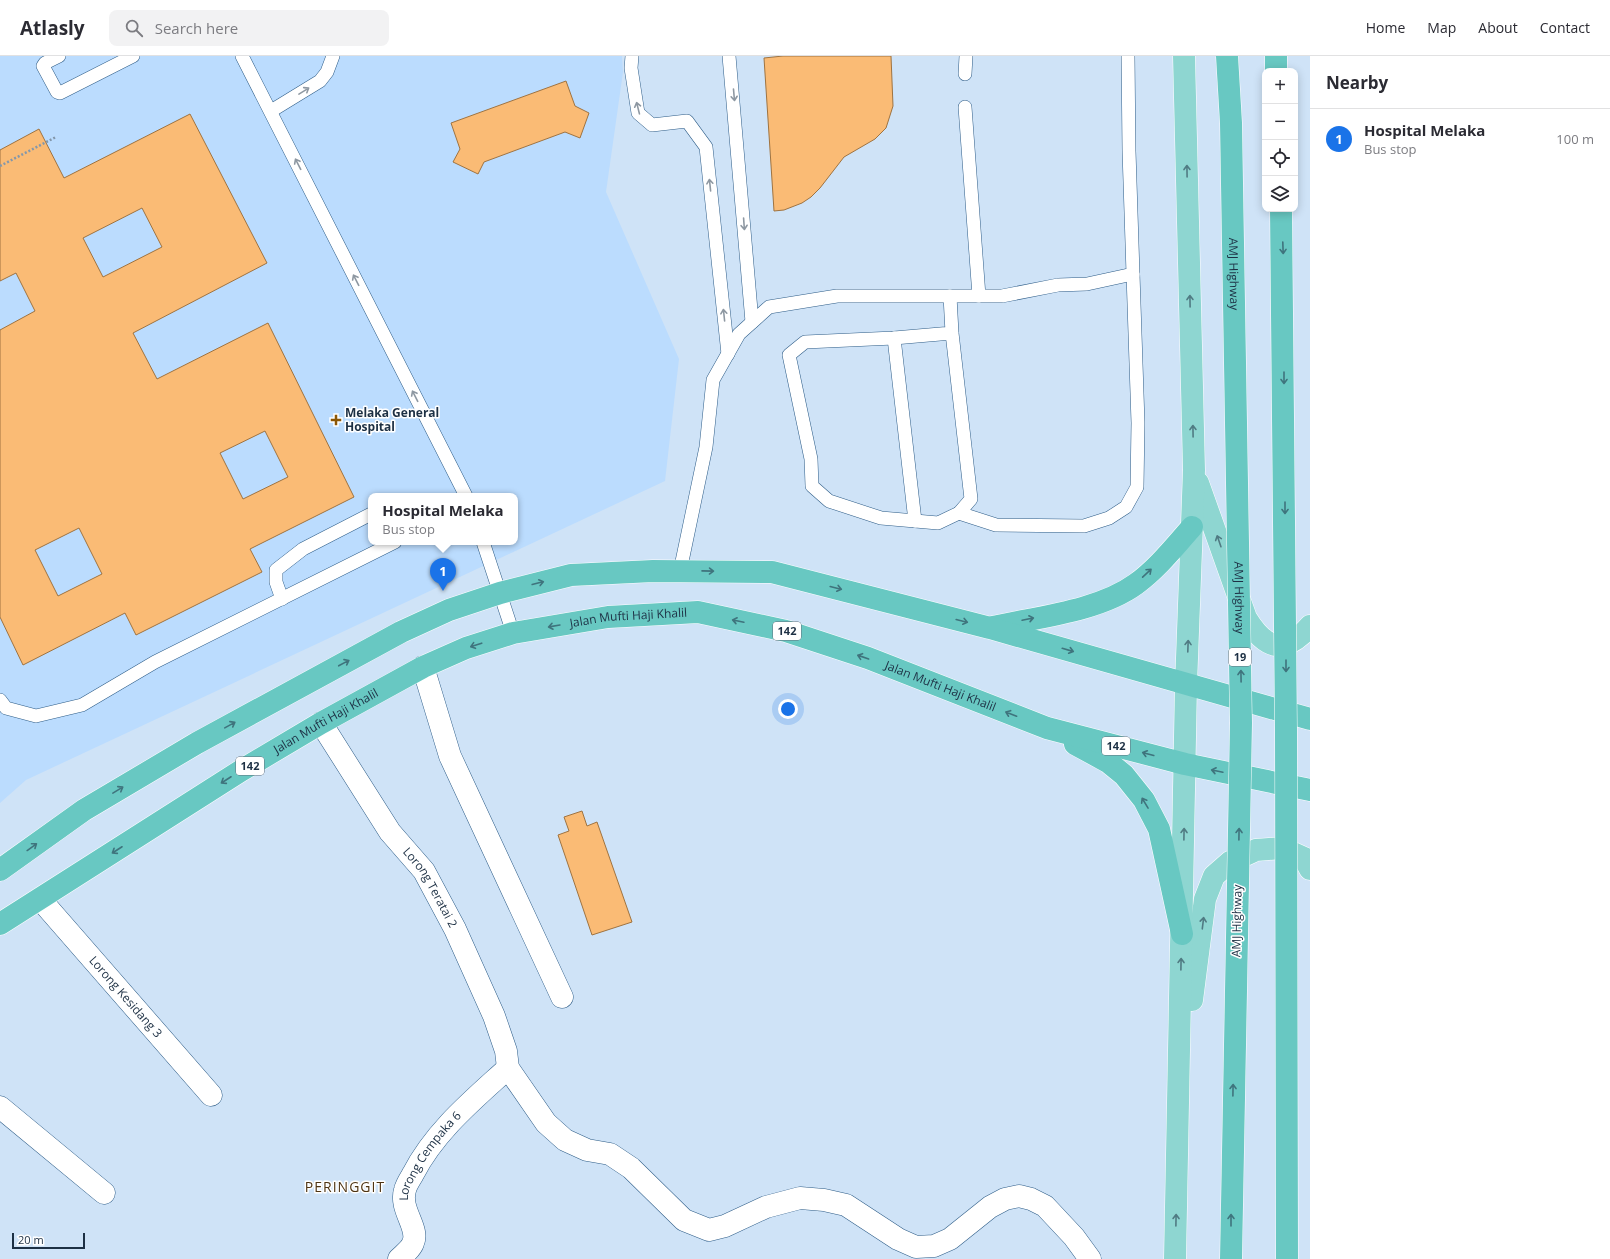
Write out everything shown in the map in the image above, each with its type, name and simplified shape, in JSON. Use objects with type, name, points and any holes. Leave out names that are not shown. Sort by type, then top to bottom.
[{"type":"highway","name":"AMJ Highway","points":[[1227,56],[1231,123],[1241,723],[1231,1259]]},
{"type":"highway","points":[[1276,56],[1276,68]]},
{"type":"highway","points":[[1281,212],[1286,730],[1287,1259]]},
{"type":"highway","points":[[990,628],[1099,604],[1136,584],[1169,554],[1192,527]]},
{"type":"highway","points":[[0,870],[84,810],[197,743],[401,632],[449,610],[500,593],[571,575],[680,571],[772,572],[990,628],[1186,685],[1310,719]]},
{"type":"highway","name":"Jalan Mufti Haji Khalil","points":[[0,924],[242,770],[321,723],[423,667],[466,648],[513,633],[608,617],[698,612],[786,631],[868,658],[1047,728],[1185,764],[1310,790]]},
{"type":"highway","points":[[1047,728],[1108,762],[1124,775],[1144,800],[1159,829],[1182,934]]},
{"type":"main road","points":[[1175,1259],[1186,685],[1194,470],[1184,56]]},
{"type":"main road","points":[[1194,470],[1246,618],[1255,634],[1266,643],[1278,646],[1300,638],[1310,626]]},
{"type":"main road","points":[[1179,1100],[1205,899],[1214,876],[1230,862],[1256,850],[1282,848],[1304,858],[1310,869]]},
{"type":"street","points":[[423,667],[450,756],[562,997]]},
{"type":"street","name":"Lorong Teratai 2","points":[[321,723],[390,832],[424,871],[452,922],[494,1016],[506,1051],[508,1068]]},
{"type":"street","name":"Lorong Kesidang 3","points":[[40,899],[211,1095]]},
{"type":"street","points":[[508,1068],[546,1123],[565,1140],[587,1150],[610,1154],[631,1168],[684,1220],[709,1230],[725,1226],[766,1207],[800,1198],[824,1200],[846,1205],[898,1239],[916,1246],[934,1246],[950,1239],[990,1207],[1005,1199],[1019,1196],[1031,1198],[1045,1206],[1074,1237],[1090,1259]]},
{"type":"street","name":"Lorong Cempaka 6","points":[[399,1259],[414,1242],[415,1234],[406,1213],[404,1191],[423,1154],[445,1128],[508,1068]]},
{"type":"street","points":[[0,1107],[104,1193]]},
{"type":"lane","points":[[59,56],[45,63],[43,66],[57,92],[60,93],[133,56]]},
{"type":"lane","points":[[242,56],[464,493]]},
{"type":"lane","points":[[271,111],[320,81],[327,72],[333,56]]},
{"type":"lane","points":[[632,56],[631,68],[638,113],[652,125],[688,121],[706,147],[728,354]]},
{"type":"lane","points":[[729,56],[752,322]]},
{"type":"lane","points":[[965,74],[966,56]]},
{"type":"lane","points":[[959,513],[996,525],[1084,526],[1109,518],[1126,507],[1137,487],[1138,423],[1129,151],[1128,56]]},
{"type":"lane","points":[[965,107],[979,296]]},
{"type":"lane","points":[[680,571],[706,447],[713,380],[739,334],[769,308],[837,296],[1002,296],[1058,285],[1087,284],[1133,274]]},
{"type":"lane","points":[[950,296],[952,332],[971,499],[959,513],[938,523],[881,518],[828,500],[812,486],[810,459],[789,355],[805,342],[894,338],[952,332]]},
{"type":"lane","points":[[894,338],[915,521]]},
{"type":"lane","points":[[282,599],[276,582],[276,570],[303,549],[368,516]]},
{"type":"lane","points":[[0,700],[6,708],[36,716],[82,705],[155,662],[389,545]]},
{"type":"lane","points":[[484,545],[513,633]]},
{"type":"path","points":[[0,166],[56,137]]},
{"type":"shaded area","name":"Melaka General Hospital","points":[[0,56],[622,56],[623,72],[606,192],[679,359],[665,481],[26,780],[0,803]]},
{"type":"building","points":[[783,56],[891,56],[893,106],[886,128],[875,139],[844,157],[820,188],[811,197],[802,203],[784,210],[774,211],[764,58]]},
{"type":"building","points":[[566,81],[575,106],[589,113],[580,138],[565,132],[484,162],[478,174],[453,162],[460,149],[451,123]]},
{"type":"building","points":[[190,114],[267,263],[133,333],[157,379],[268,323],[354,497],[250,549],[262,572],[136,635],[125,613],[23,665],[0,617],[0,330],[35,311],[16,273],[0,281],[0,150],[39,129],[64,178]],"holes":[[[142,208],[162,247],[103,277],[83,238]],[[265,431],[288,477],[243,499],[220,453]],[[79,528],[102,574],[58,596],[35,550]]]},
{"type":"building","points":[[582,811],[587,826],[597,822],[632,922],[592,935],[558,835],[569,831],[564,817]]},
{"type":"place","name":"Melaka General Hospital","points":[[336,420]]},
{"type":"place","name":"Hospital Melaka","points":[[443,591]]},
{"type":"district","name":"PERINGGIT","points":[[345,1187]]}]
